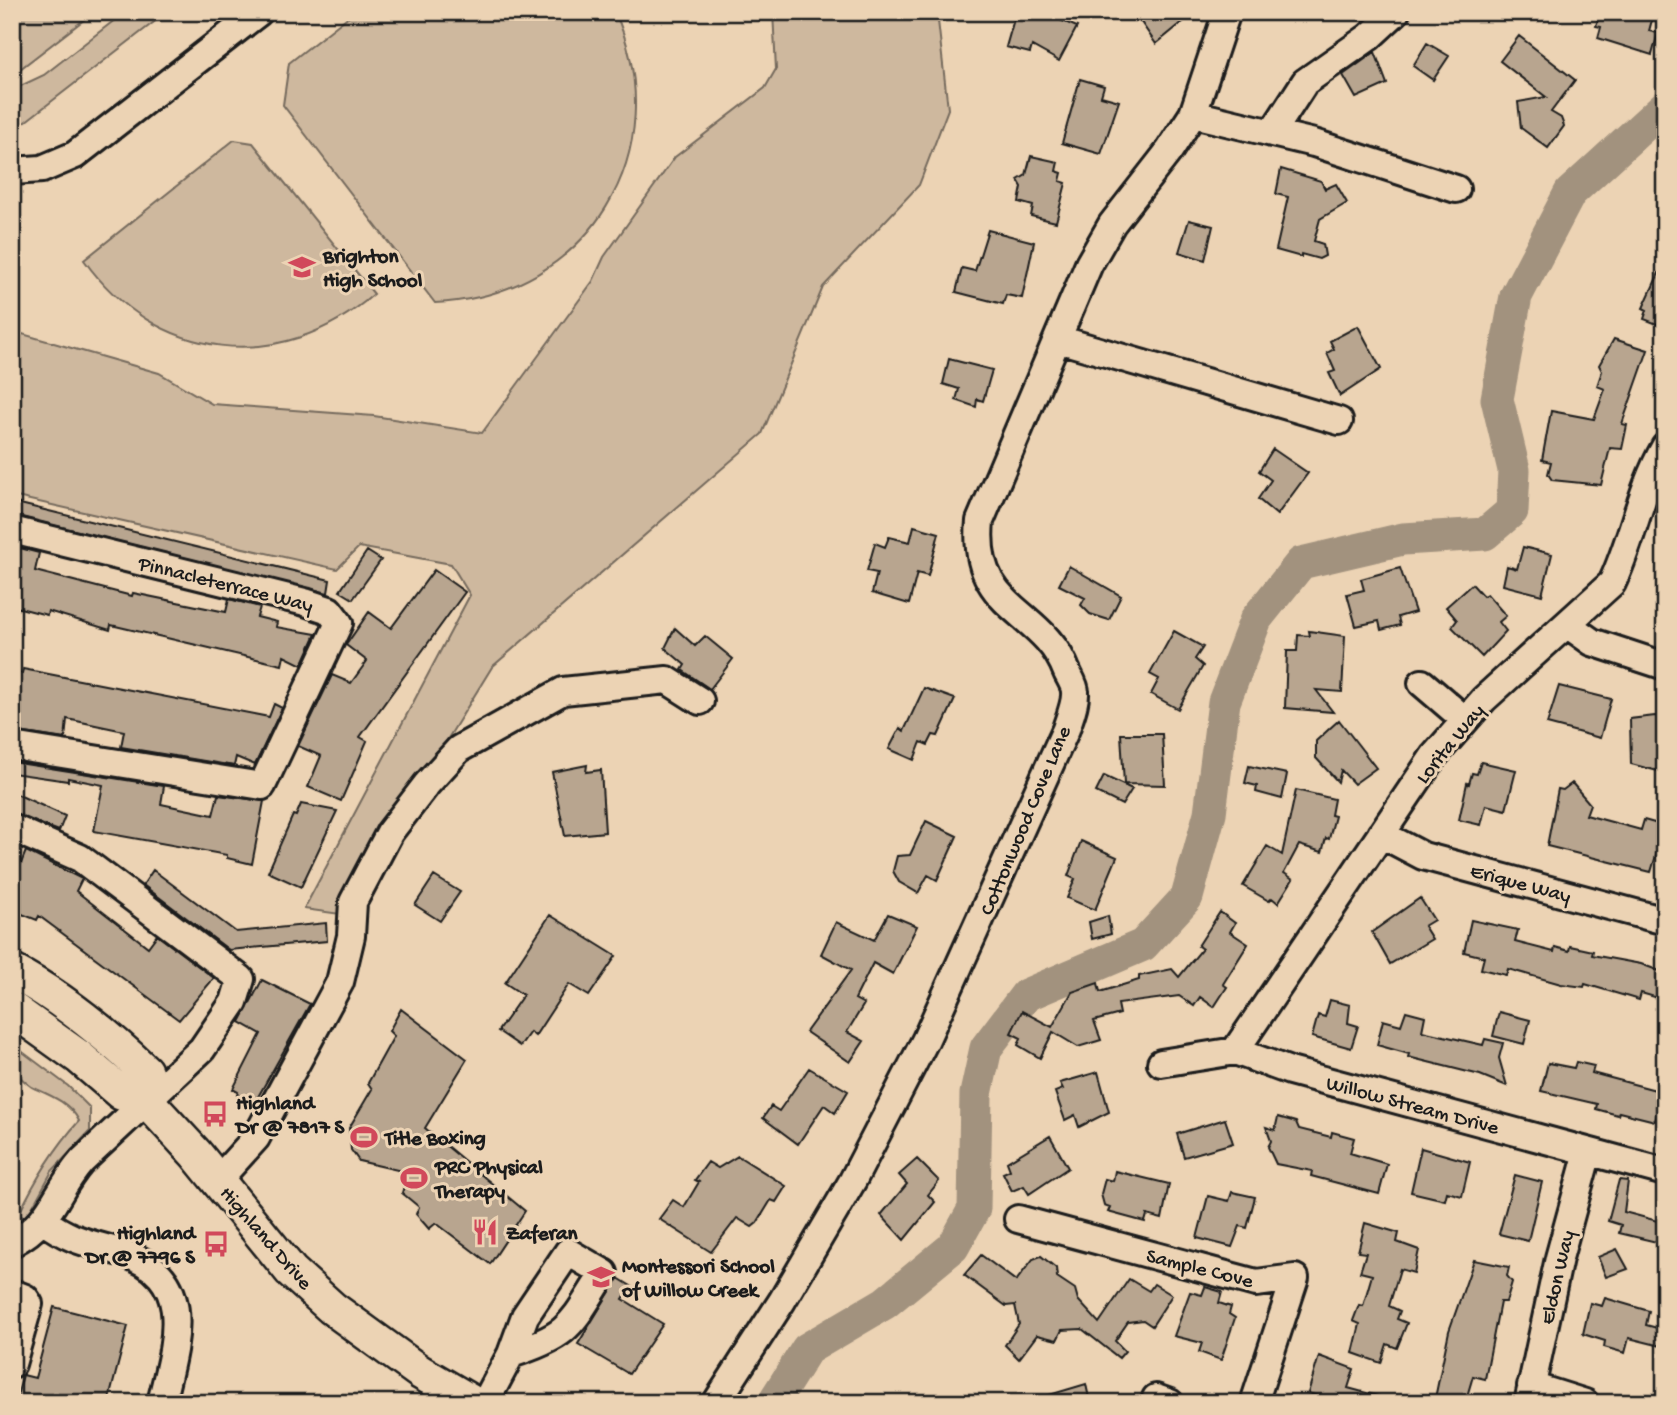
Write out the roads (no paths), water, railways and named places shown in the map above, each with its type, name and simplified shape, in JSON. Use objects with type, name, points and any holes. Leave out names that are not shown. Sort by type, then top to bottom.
[{"type":"main road","points":[[12,971],[77,1013],[145,1071],[146,1100]]},
{"type":"main road","name":"Highland Drive","points":[[12,1009],[79,1057],[121,1093],[146,1100],[291,1270],[332,1308],[411,1366],[473,1403]]},
{"type":"street","points":[[12,171],[41,169],[75,155],[260,12]]},
{"type":"street","name":"Cottonwood Cove Lane","points":[[716,1403],[782,1301],[877,1133],[932,1027],[1066,729],[1075,692],[1060,654],[1001,598],[985,575],[977,547],[980,521],[1089,264],[1112,224],[1193,114],[1227,12]]},
{"type":"street","points":[[1272,133],[1305,82],[1369,37],[1396,12]]},
{"type":"street","points":[[1193,114],[1314,143],[1456,189]]},
{"type":"street","points":[[1058,340],[1339,421]]},
{"type":"street","name":"Lorita Way","points":[[1235,1051],[1381,834],[1464,719],[1612,583],[1621,565],[1647,481],[1665,447]]},
{"type":"street","name":"Pinnacleterrace Way","points":[[12,530],[305,601],[329,610],[339,623],[262,786],[12,746]]},
{"type":"street","points":[[1568,625],[1592,642],[1665,666]]},
{"type":"street","points":[[217,1181],[256,1138],[340,982],[351,936],[354,902],[390,832],[427,783],[459,750],[563,691],[667,680],[700,701]]},
{"type":"street","points":[[1422,683],[1464,719]]},
{"type":"street","points":[[12,828],[80,858],[241,979],[234,1002],[201,1049],[66,1178],[44,1221],[12,1243]]},
{"type":"street","name":"Erique Way","points":[[1381,834],[1423,856],[1665,921]]},
{"type":"street","name":"Willow Stream Drive","points":[[1161,1063],[1235,1051],[1290,1071],[1665,1172]]},
{"type":"street","name":"Eldon Way","points":[[1530,1394],[1559,1258],[1588,1152]]},
{"type":"street","name":"Sample Cove","points":[[1018,1219],[1256,1283],[1295,1278],[1254,1403]]},
{"type":"street","points":[[44,1221],[78,1242],[142,1261],[156,1271],[171,1289],[176,1314],[176,1341],[161,1403]]},
{"type":"street","points":[[12,1293],[25,1298],[29,1304],[12,1364]]},
{"type":"street","points":[[485,1403],[511,1354]]},
{"type":"street","points":[[1530,1394],[1584,1403]]},
{"type":"waterway","points":[[773,1403],[807,1349],[885,1303],[953,1247],[974,1209],[976,1094],[986,1048],[1026,995],[1143,945],[1187,897],[1210,813],[1224,702],[1256,619],[1301,563],[1403,539],[1485,534],[1512,511],[1514,470],[1497,399],[1516,296],[1570,193],[1665,106]]},
{"type":"place","name":"Brighton High School","points":[[302,267]]},
{"type":"place","name":"Highland Dr @ 7817 S","points":[[215,1114]]},
{"type":"place","name":"Title Boxing","points":[[364,1137]]},
{"type":"place","name":"PRC Physical Therapy","points":[[414,1178]]},
{"type":"place","name":"Zaferan","points":[[485,1232]]},
{"type":"place","name":"Highland Dr @ 7796 S","points":[[216,1244]]},
{"type":"place","name":"Montessori School of Willow Creek","points":[[601,1277]]}]
